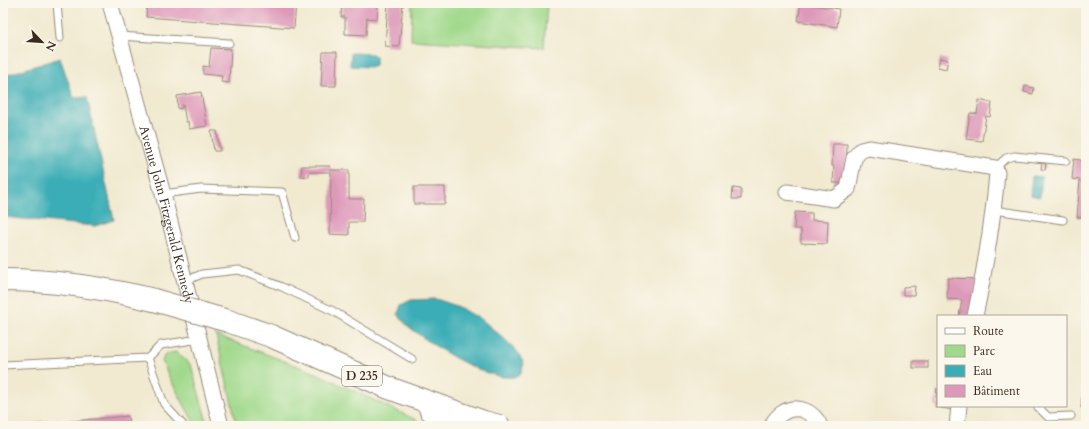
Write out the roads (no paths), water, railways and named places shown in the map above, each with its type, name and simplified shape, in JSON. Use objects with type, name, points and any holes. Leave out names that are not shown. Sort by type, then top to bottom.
[{"type":"main road","name":"D 235","points":[[3,280],[33,280],[122,292],[228,321],[270,336],[389,388],[499,426]]},
{"type":"main road","points":[[389,388],[460,426]]},
{"type":"street","name":"Avenue John Fitzgerald Kennedy","points":[[110,3],[163,194],[221,426]]},
{"type":"street","points":[[787,192],[834,199],[848,189],[854,158],[861,150],[869,148],[995,168],[997,173],[994,210],[984,278],[976,315]]},
{"type":"street","points":[[956,426],[959,407]]},
{"type":"street","points":[[771,426],[775,419],[783,412],[794,408],[806,410],[814,416],[820,426]]},
{"type":"lane","points":[[57,3],[60,38]]},
{"type":"lane","points":[[119,36],[229,43]]},
{"type":"lane","points":[[995,168],[1006,158],[1014,156],[1066,161]]},
{"type":"lane","points":[[163,194],[201,189],[282,192],[295,238]]},
{"type":"lane","points":[[994,210],[1063,220]]},
{"type":"lane","points":[[185,281],[202,274],[239,270],[282,287],[333,311],[412,359]]},
{"type":"lane","points":[[3,365],[148,358],[161,345],[199,339]]},
{"type":"lane","points":[[148,358],[164,404],[184,426]]},
{"type":"lane","points":[[1038,407],[1048,417],[1071,416]]},
{"type":"water","points":[[351,53],[373,54],[376,57],[376,64],[372,67],[350,66]]},
{"type":"water","points":[[60,58],[74,98],[87,97],[114,220],[95,226],[3,217],[3,76]]},
{"type":"water","points":[[1032,176],[1042,177],[1040,197],[1030,195]]},
{"type":"water","points":[[436,299],[457,306],[481,319],[500,335],[517,351],[524,364],[520,375],[509,377],[495,375],[479,370],[462,362],[418,334],[405,323],[398,314],[401,305],[411,300]]}]
